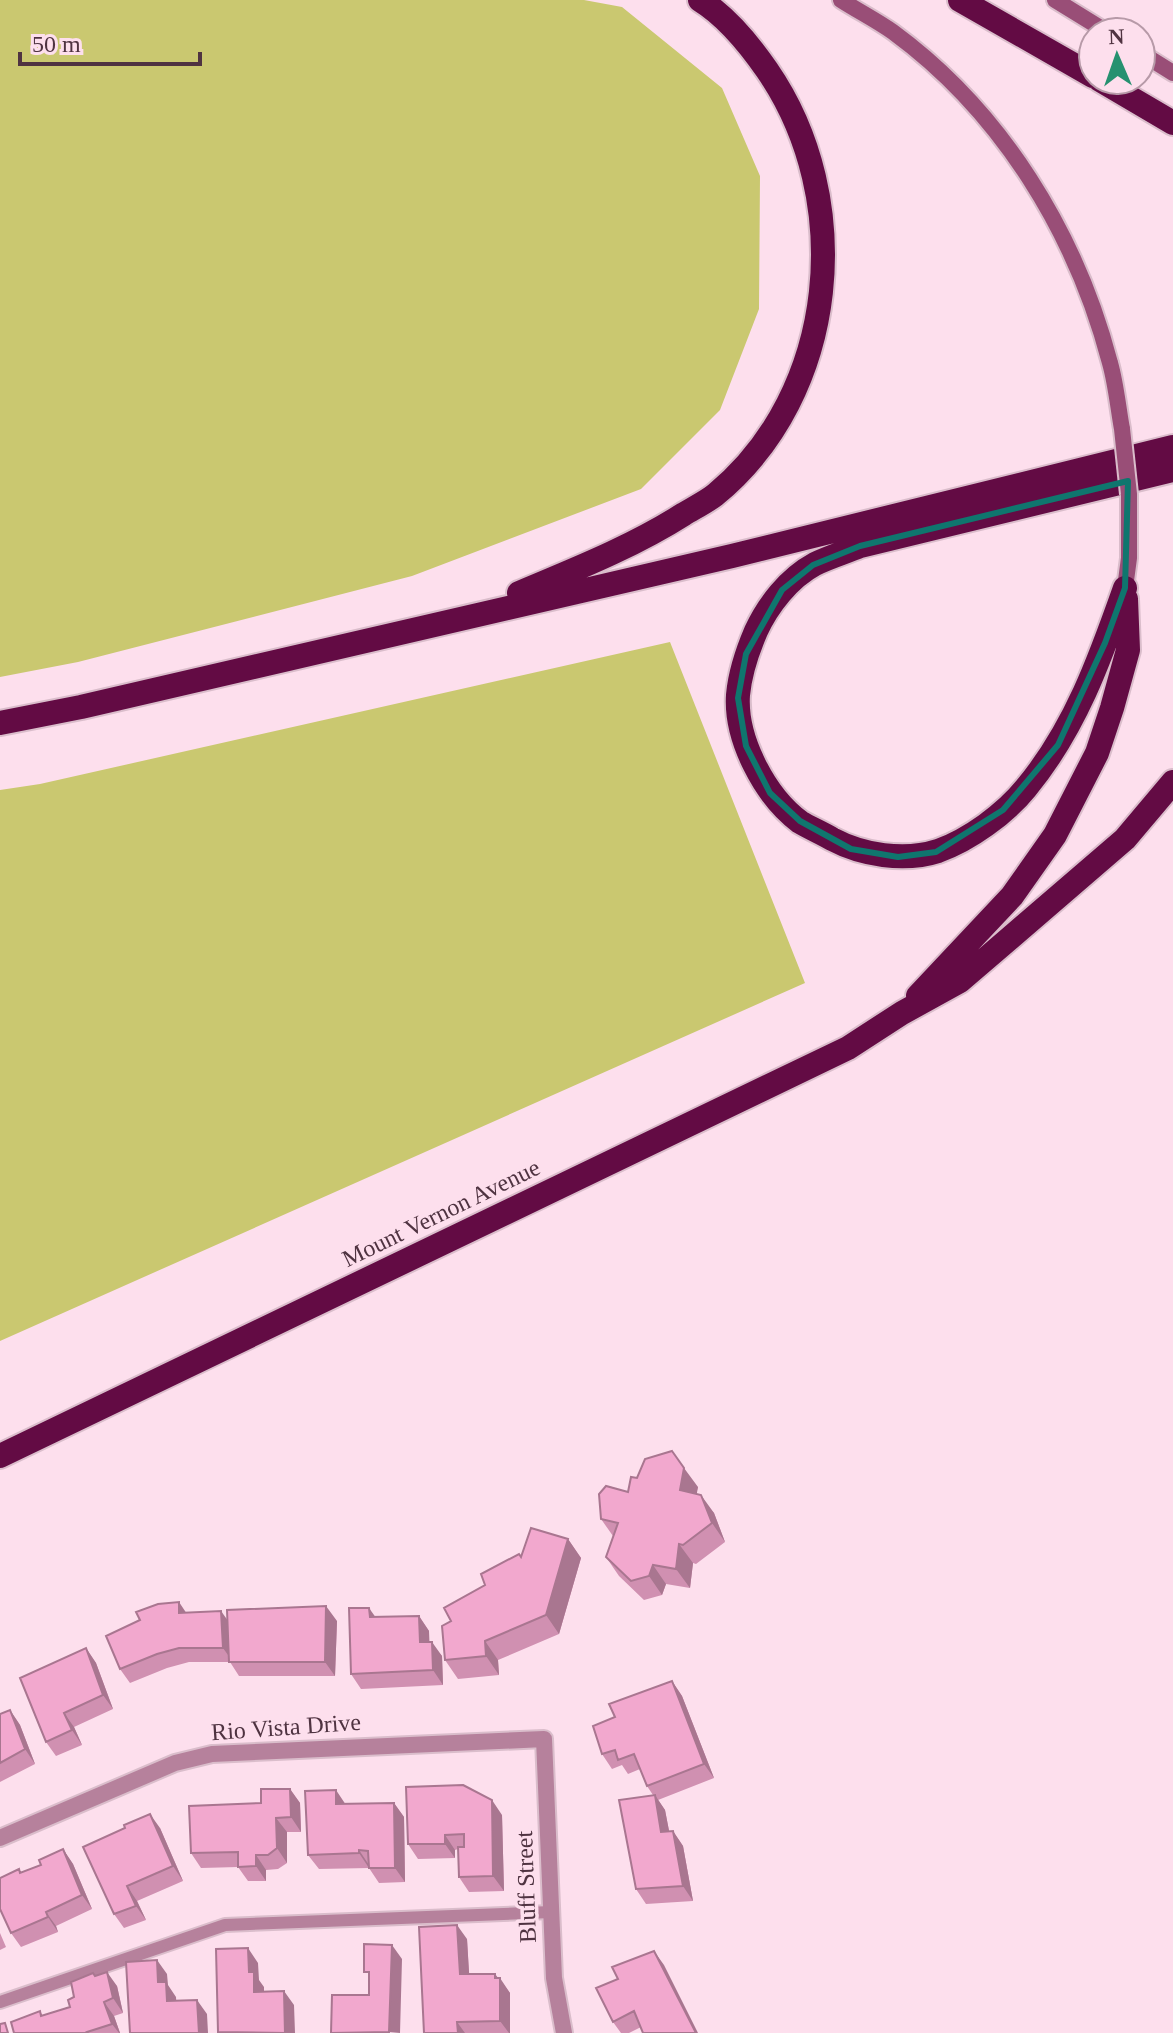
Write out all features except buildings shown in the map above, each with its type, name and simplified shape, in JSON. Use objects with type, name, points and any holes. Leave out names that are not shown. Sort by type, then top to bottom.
[{"type":"highway","points":[[253,666],[517,593],[599,560],[648,537],[714,495],[750,459],[776,424],[797,384],[812,341],[822,296],[824,250],[820,204],[797,122],[778,86],[752,49],[700,0]]},
{"type":"highway","points":[[960,0],[1077,67]]},
{"type":"highway","points":[[1127,96],[1173,123]]},
{"type":"highway","points":[[0,723],[81,707],[748,552],[1173,447]]},
{"type":"highway","points":[[1125,588],[1083,701],[1058,745],[1025,790],[1003,810],[967,837],[936,852],[898,857],[851,849],[800,821],[770,793],[746,746],[738,698],[746,654],[762,618],[782,590],[813,565],[860,546],[1173,470]]},
{"type":"highway","points":[[902,1013],[1012,896],[1055,835],[1097,753],[1116,694],[1128,650],[1125,588]]},
{"type":"highway","points":[[902,1013],[960,981],[1022,929],[1125,839],[1173,782]]},
{"type":"highway","name":"Mount Vernon Avenue","points":[[0,1456],[848,1048],[902,1013]]},
{"type":"main road","points":[[841,0],[893,32],[954,83],[1011,149],[1043,199],[1085,284],[1111,364],[1122,429],[1129,494],[1129,558],[1125,588]]},
{"type":"main road","points":[[1055,0],[1081,16]]},
{"type":"street","name":"Rio Vista Drive","points":[[0,1838],[175,1763],[212,1754],[544,1739]]},
{"type":"street","name":"Bluff Street","points":[[544,1739],[554,1978],[564,2033]]},
{"type":"lane","points":[[0,2002],[225,1925],[551,1912]]},
{"type":"highlighted area","points":[[1128,481],[1125,588],[1105,643],[1058,745],[1003,810],[936,852],[898,857],[851,849],[800,821],[770,793],[746,746],[738,698],[746,654],[782,590],[813,565],[860,546]]},
{"type":"shaded area","points":[[0,0],[584,0],[622,7],[722,88],[760,176],[759,309],[720,410],[641,489],[412,576],[78,662],[0,677]]},
{"type":"shaded area","points":[[670,642],[805,983],[0,1341],[0,790],[40,784]]}]
